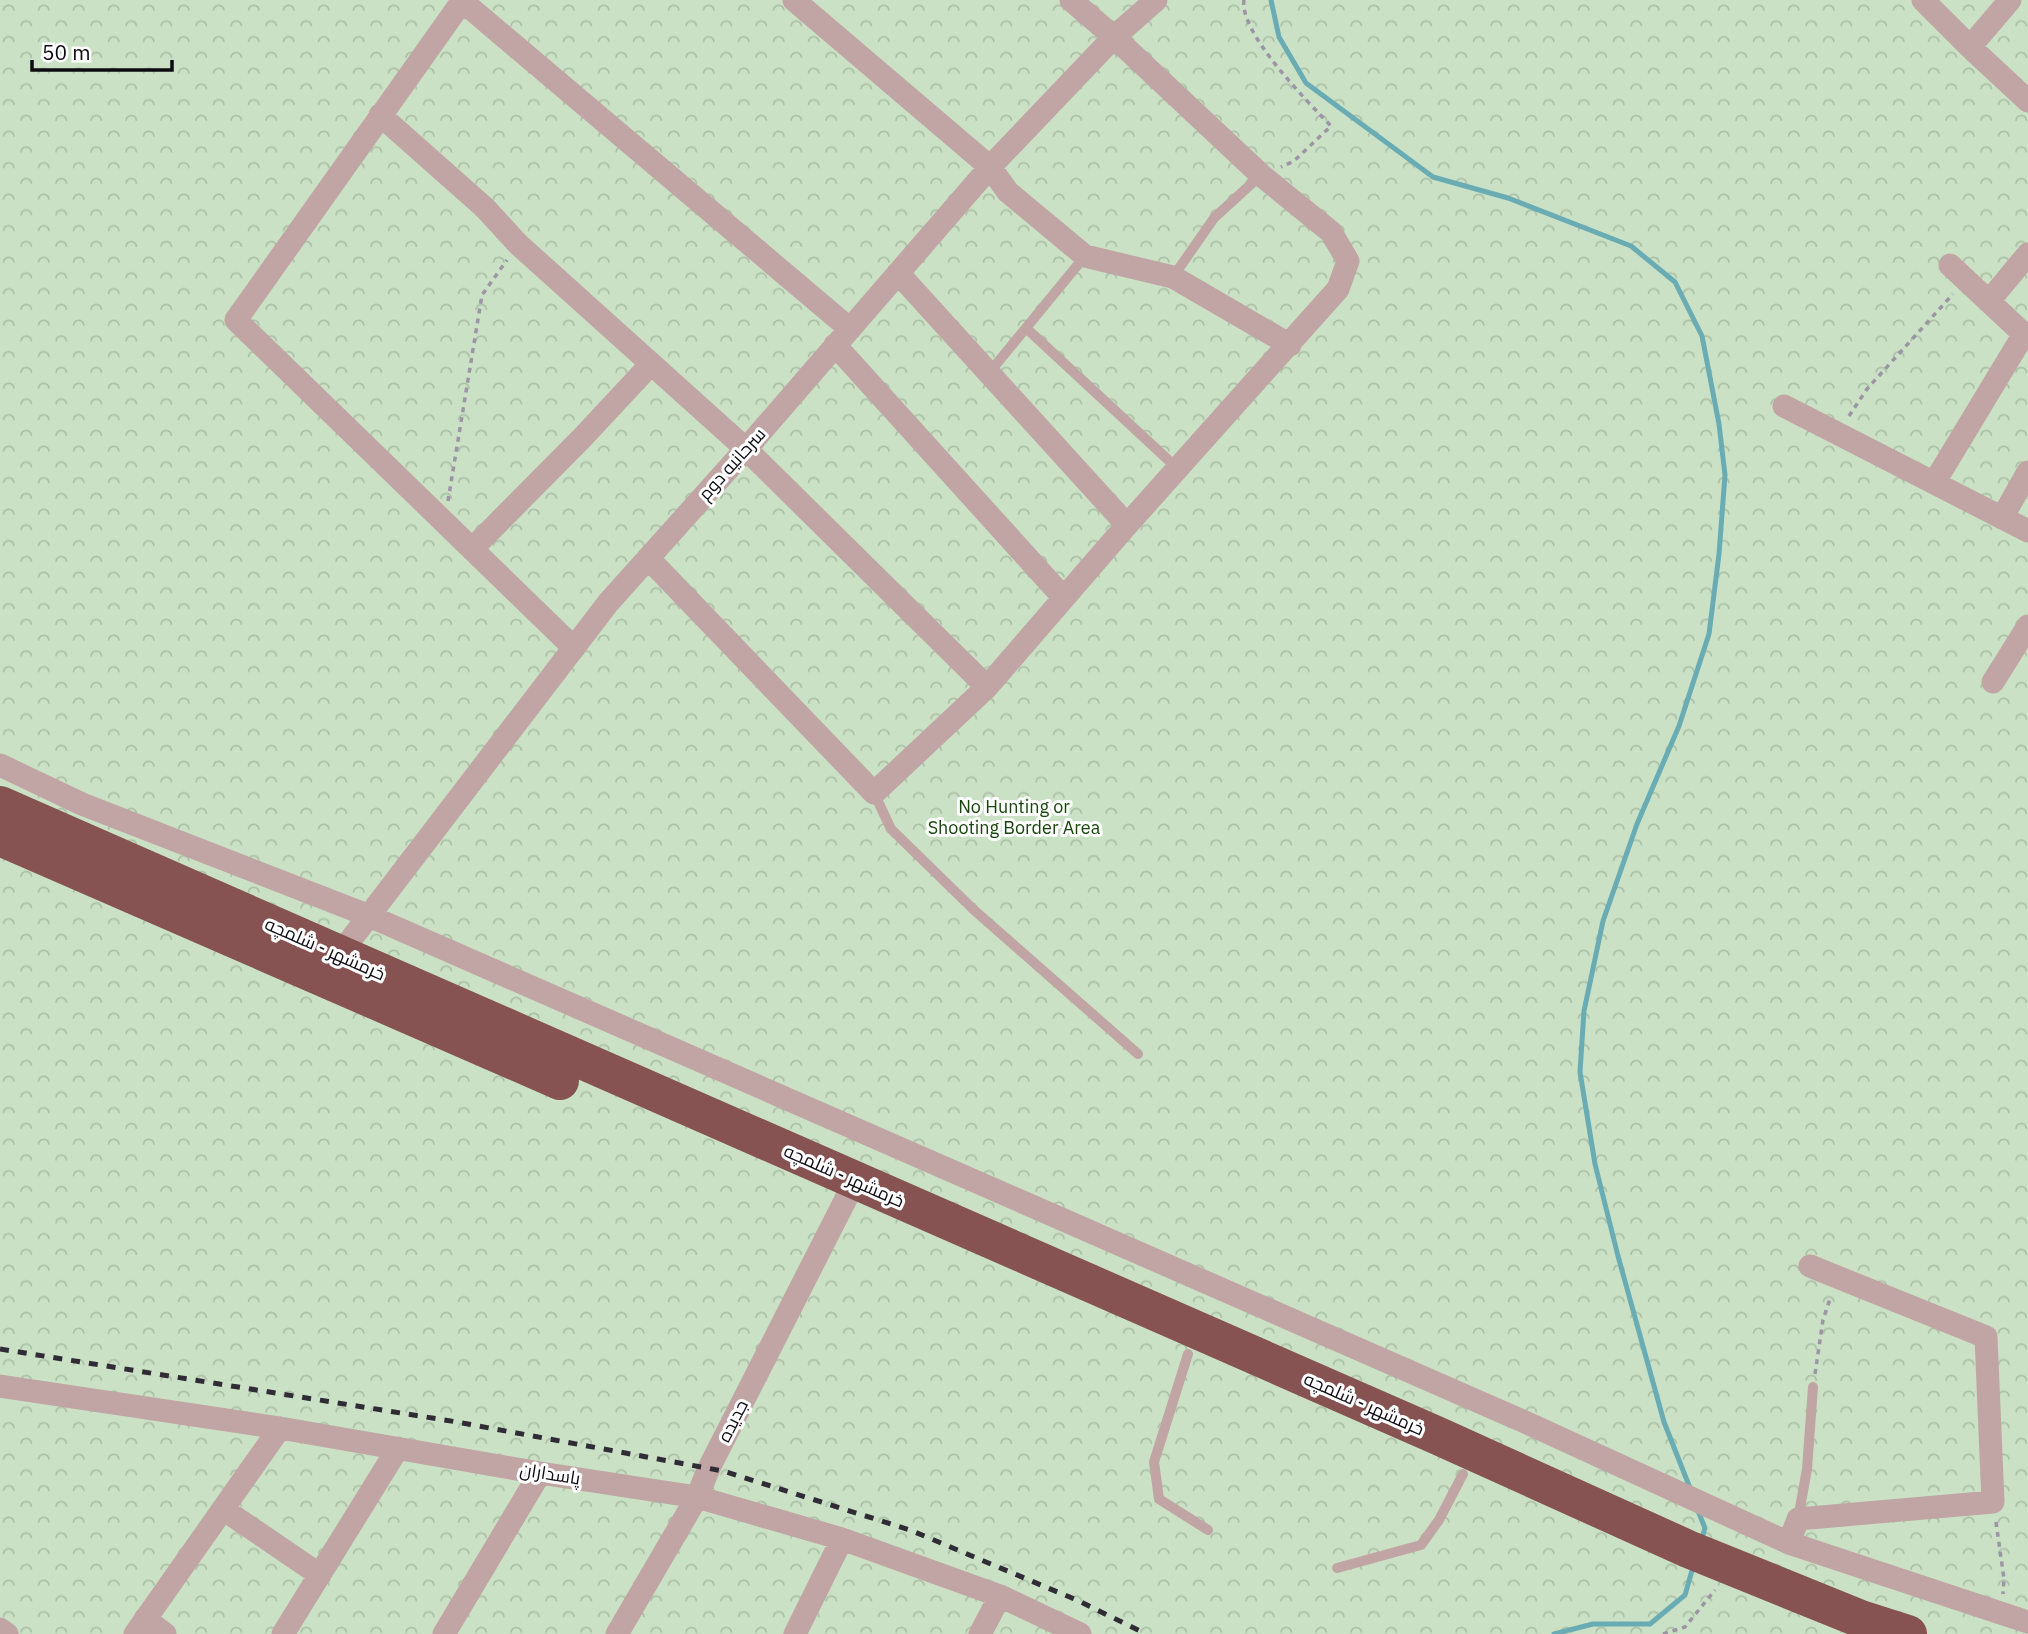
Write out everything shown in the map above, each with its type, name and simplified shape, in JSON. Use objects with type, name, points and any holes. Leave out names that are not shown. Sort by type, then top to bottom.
[{"type":"highway","name":"خرمشهر - شلمچه","points":[[0,805],[339,955],[1188,1354],[1463,1474],[1700,1566],[1908,1634]]},
{"type":"highway","name":"خرمشهر - شلمچه","points":[[0,837],[849,1193],[1436,1435],[1840,1634]]},
{"type":"street","points":[[794,0],[990,167],[1008,192],[1085,256],[1173,278],[1290,345]]},
{"type":"street","points":[[648,558],[874,793],[987,687],[1063,597],[1338,289],[1348,261],[1331,232],[1261,175],[1071,0]]},
{"type":"street","name":"سرحانیه دوم","points":[[339,955],[574,648],[648,558],[990,167],[1114,37],[1156,0]]},
{"type":"street","points":[[1923,0],[2028,101]]},
{"type":"street","points":[[1970,47],[2010,0]]},
{"type":"street","points":[[574,648],[236,320],[463,1],[842,337],[1063,597]]},
{"type":"street","points":[[380,115],[485,208],[518,244],[746,449],[987,687]]},
{"type":"street","points":[[1989,302],[2028,254]]},
{"type":"street","points":[[898,272],[1127,525]]},
{"type":"street","points":[[1934,483],[2026,336],[1958,272]]},
{"type":"street","points":[[472,549],[651,364]]},
{"type":"street","points":[[1784,406],[2028,531]]},
{"type":"street","points":[[2002,518],[2028,471]]},
{"type":"street","points":[[1993,682],[2028,626]]},
{"type":"street","points":[[0,765],[82,804],[368,915],[1525,1422],[1789,1543],[2028,1622]]},
{"type":"street","name":"جدیده","points":[[617,1634],[697,1497],[715,1456],[849,1193]]},
{"type":"street","points":[[1789,1543],[1798,1519],[1993,1502],[1986,1338],[1810,1266]]},
{"type":"street","name":"پاسداران","points":[[0,1386],[280,1428],[697,1497],[842,1539],[1000,1595],[1080,1634]]},
{"type":"street","points":[[166,1634],[140,1627],[280,1428]]},
{"type":"street","points":[[283,1634],[398,1448]]},
{"type":"street","points":[[444,1634],[540,1473]]},
{"type":"street","points":[[223,1509],[320,1575]]},
{"type":"street","points":[[795,1634],[842,1539]]},
{"type":"street","points":[[980,1634],[1000,1595]]},
{"type":"street","points":[[0,1629],[7,1634]]},
{"type":"lane","points":[[1173,278],[1214,218],[1261,175]]},
{"type":"lane","points":[[989,373],[1085,256]]},
{"type":"lane","points":[[1026,328],[1178,469]]},
{"type":"lane","points":[[874,793],[891,829],[974,910],[1138,1054]]},
{"type":"lane","points":[[1188,1354],[1154,1462],[1159,1499],[1208,1530]]},
{"type":"lane","points":[[1798,1519],[1807,1468],[1813,1387]]},
{"type":"lane","points":[[1337,1567],[1421,1545],[1439,1520],[1463,1474]]},
{"type":"path","points":[[1244,0],[1243,8],[1259,41],[1288,81],[1331,126],[1294,161],[1261,175]]},
{"type":"path","points":[[442,520],[452,489],[471,352],[482,295],[518,244]]},
{"type":"path","points":[[1836,433],[1958,272]]},
{"type":"path","points":[[1813,1387],[1823,1320],[1837,1277]]},
{"type":"path","points":[[1993,1502],[2004,1579],[2001,1606]]},
{"type":"path","points":[[1663,1634],[1685,1627],[1700,1566]]},
{"type":"green space","name":"No Hunting or Shooting Border Area","points":[[0,0],[2028,0],[2028,1634],[0,1634]]},
{"type":"waterway","points":[[1271,0],[1279,37],[1306,83],[1433,177],[1508,198],[1631,246],[1675,282],[1702,336],[1719,424],[1725,475],[1709,634],[1679,726],[1637,824],[1603,921],[1584,1011],[1580,1072],[1595,1164],[1618,1256],[1664,1422],[1690,1488]]},
{"type":"waterway","points":[[1698,1511],[1705,1528],[1701,1541]]},
{"type":"waterway","points":[[1554,1634],[1593,1624],[1650,1624],[1685,1595],[1693,1567]]},
{"type":"railway","points":[[0,1349],[457,1422],[723,1471],[910,1530],[1079,1601],[1146,1634]]}]
